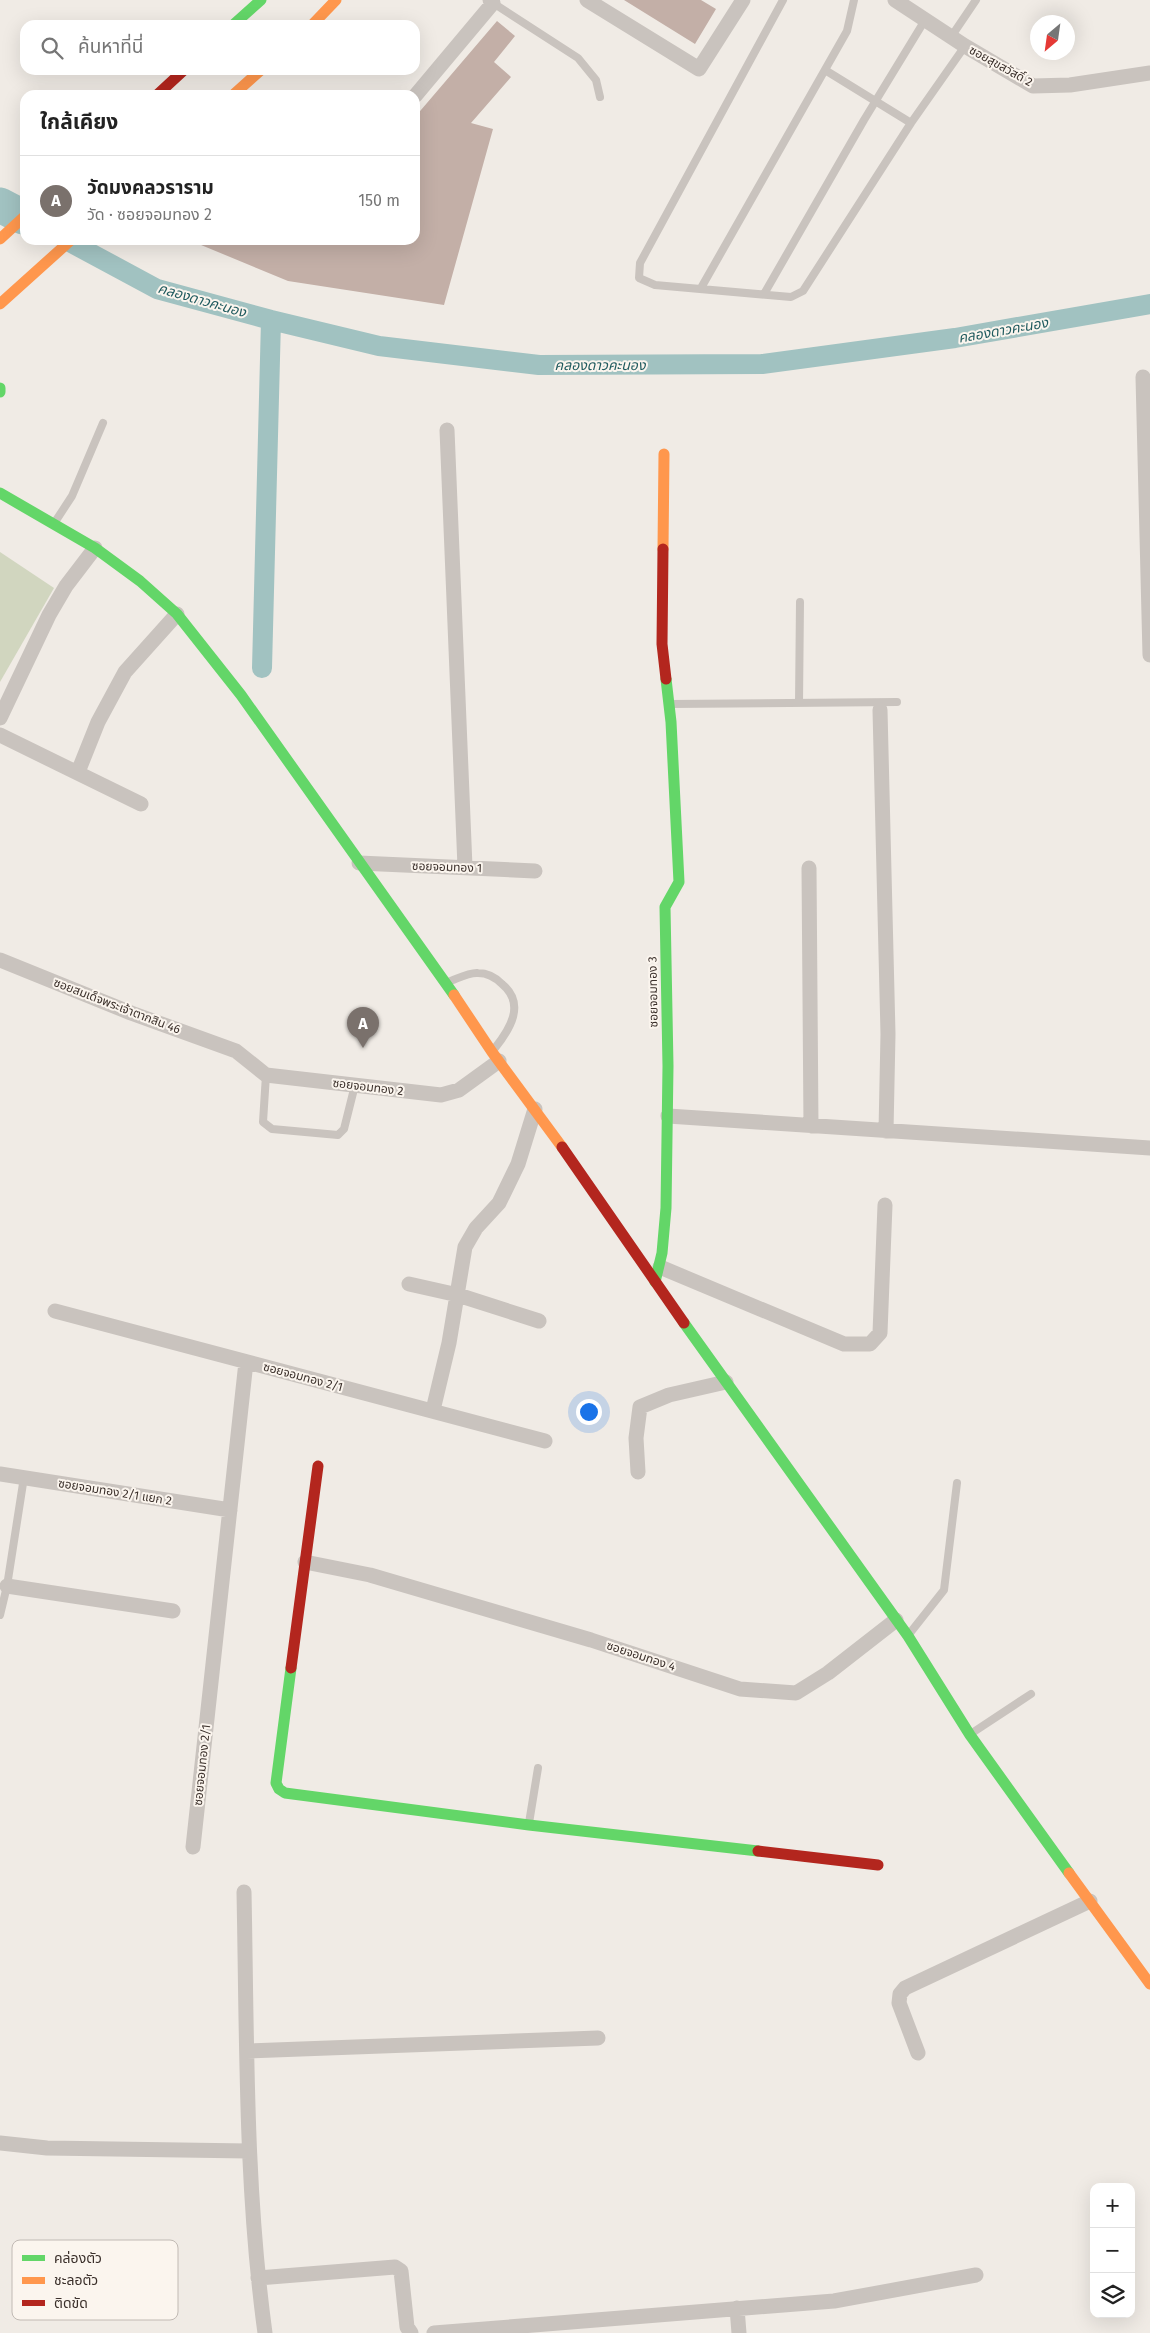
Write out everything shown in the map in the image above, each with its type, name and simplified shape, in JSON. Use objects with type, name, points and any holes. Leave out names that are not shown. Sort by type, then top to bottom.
[{"type":"main road","points":[[239,20],[261,0]]},
{"type":"main road","points":[[317,20],[336,0]]},
{"type":"main road","points":[[162,90],[178,75]]},
{"type":"main road","points":[[239,90],[256,75]]},
{"type":"main road","points":[[0,239],[20,221]]},
{"type":"main road","points":[[0,304],[65,245]]},
{"type":"main road","name":"ซอยจอมทอง 3","points":[[655,1282],[660,1267],[666,1220],[668,1116],[665,907],[679,882],[669,704],[662,644],[664,454]]},
{"type":"main road","points":[[0,493],[95,548],[140,581],[177,614],[241,695],[446,983],[496,1057],[535,1109],[655,1282],[908,1636],[970,1735],[1150,1984]]},
{"type":"main road","points":[[318,1466],[276,1783],[279,1789],[285,1793],[528,1825],[878,1865]]},
{"type":"street","points":[[587,0],[699,69],[743,0]]},
{"type":"street","name":"ซอยสุขสวัสดิ์ 2","points":[[895,0],[965,46],[1033,86],[1070,84],[1150,73]]},
{"type":"street","points":[[420,90],[492,1]]},
{"type":"street","points":[[1143,377],[1150,655]]},
{"type":"street","points":[[447,430],[465,867]]},
{"type":"street","points":[[0,718],[49,615],[66,586],[95,548]]},
{"type":"street","points":[[78,772],[98,722],[125,672],[177,614]]},
{"type":"street","points":[[880,710],[888,1034],[886,1131]]},
{"type":"street","points":[[0,735],[141,804]]},
{"type":"street","name":"ซอยจอมทอง 1","points":[[359,863],[535,871]]},
{"type":"street","points":[[809,868],[811,1126]]},
{"type":"street","name":"ซอยสมเด็จพระเจ้าตากสิน 46","points":[[0,960],[131,1013],[236,1051],[266,1075]]},
{"type":"street","name":"ซอยจอมทอง 2","points":[[266,1075],[441,1095],[459,1090],[496,1057]]},
{"type":"street","points":[[433,1410],[458,1295],[465,1247],[476,1228],[499,1203],[518,1164],[535,1109]]},
{"type":"street","points":[[668,1116],[1150,1148]]},
{"type":"street","points":[[660,1267],[844,1344],[870,1344],[880,1333],[885,1204]]},
{"type":"street","points":[[409,1284],[458,1295],[539,1321]]},
{"type":"street","points":[[55,1311],[246,1362]]},
{"type":"street","name":"ซอยจอมทอง 2/1","points":[[192,1847],[246,1362],[545,1441]]},
{"type":"street","points":[[638,1472],[636,1438],[640,1407],[669,1395],[726,1382]]},
{"type":"street","name":"ซอยจอมทอง 2/1 แยก 2","points":[[0,1474],[230,1510]]},
{"type":"street","name":"ซอยจอมทอง 4","points":[[305,1562],[370,1575],[591,1640],[740,1689],[796,1693],[828,1673],[896,1620]]},
{"type":"street","points":[[4,1592],[173,1611]]},
{"type":"street","points":[[244,1892],[248,2151],[258,2278],[265,2333]]},
{"type":"street","points":[[918,2053],[899,2002],[900,1994],[905,1988],[1090,1901]]},
{"type":"street","points":[[247,2051],[598,2038]]},
{"type":"street","points":[[0,2143],[47,2148],[248,2151]]},
{"type":"street","points":[[258,2278],[395,2267],[401,2272],[407,2327],[411,2333]]},
{"type":"street","points":[[434,2333],[834,2301],[976,2275]]},
{"type":"street","points":[[736,2308],[739,2333]]},
{"type":"lane","points":[[783,0],[640,263],[639,278],[655,284],[791,297],[803,291],[911,123],[965,46]]},
{"type":"lane","points":[[701,288],[847,31],[854,0]]},
{"type":"lane","points":[[951,37],[976,0]]},
{"type":"lane","points":[[492,1],[578,58],[596,80],[600,97]]},
{"type":"lane","points":[[764,294],[876,100],[925,20]]},
{"type":"lane","points":[[825,70],[911,123]]},
{"type":"lane","points":[[54,524],[75,489],[103,423]]},
{"type":"lane","points":[[799,703],[800,602]]},
{"type":"lane","points":[[669,704],[897,702]]},
{"type":"lane","points":[[446,983],[476,972],[498,980],[509,990],[515,1002],[514,1014],[496,1057]]},
{"type":"lane","points":[[266,1075],[263,1122],[272,1129],[338,1135],[344,1129],[355,1085]]},
{"type":"lane","points":[[0,1615],[24,1477]]},
{"type":"lane","points":[[908,1636],[944,1590],[957,1483]]},
{"type":"lane","points":[[970,1735],[1031,1694]]},
{"type":"lane","points":[[528,1825],[538,1768]]},
{"type":"green space","points":[[0,552],[54,588],[0,682]]},
{"type":"building","points":[[624,0],[701,0],[716,9],[695,44]]},
{"type":"building","points":[[497,21],[515,36],[494,62],[511,77],[471,123],[493,129],[444,305],[288,281],[201,245],[420,245],[420,111]]},
{"type":"waterway","name":"คลองดาวคะนอง","points":[[0,205],[20,215]]},
{"type":"waterway","name":"คลองดาวคะนอง","points":[[75,245],[157,289],[271,320],[379,346],[539,365],[762,364],[955,338],[1150,304]]},
{"type":"waterway","points":[[262,668],[271,320]]},
{"type":"traffic: fast","points":[[239,20],[261,0]]},
{"type":"traffic: fast","points":[[0,493],[95,548],[140,581],[177,614],[241,695],[454,995]]},
{"type":"traffic: fast","points":[[655,1282],[662,1253],[666,1208],[668,1066],[665,907],[679,882],[671,722],[666,679]]},
{"type":"traffic: fast","points":[[684,1323],[908,1636],[970,1735],[1069,1873]]},
{"type":"traffic: fast","points":[[291,1668],[276,1783],[279,1789],[285,1793],[529,1825],[758,1851]]},
{"type":"traffic: slow","points":[[317,20],[336,0]]},
{"type":"traffic: slow","points":[[239,90],[255,75]]},
{"type":"traffic: slow","points":[[0,239],[20,221]]},
{"type":"traffic: slow","points":[[0,304],[65,245]]},
{"type":"traffic: slow","points":[[663,549],[664,454]]},
{"type":"traffic: slow","points":[[454,995],[492,1052],[562,1147]]},
{"type":"traffic: slow","points":[[1069,1873],[1150,1984]]},
{"type":"traffic: jam","points":[[162,90],[179,75]]},
{"type":"traffic: jam","points":[[663,549],[662,644],[666,679]]},
{"type":"traffic: jam","points":[[562,1147],[684,1323]]},
{"type":"traffic: jam","points":[[291,1668],[318,1466]]},
{"type":"traffic: jam","points":[[758,1851],[878,1865]]},
{"type":"place","name":"วัดมงคลวราราม","points":[[363,1048]]}]
